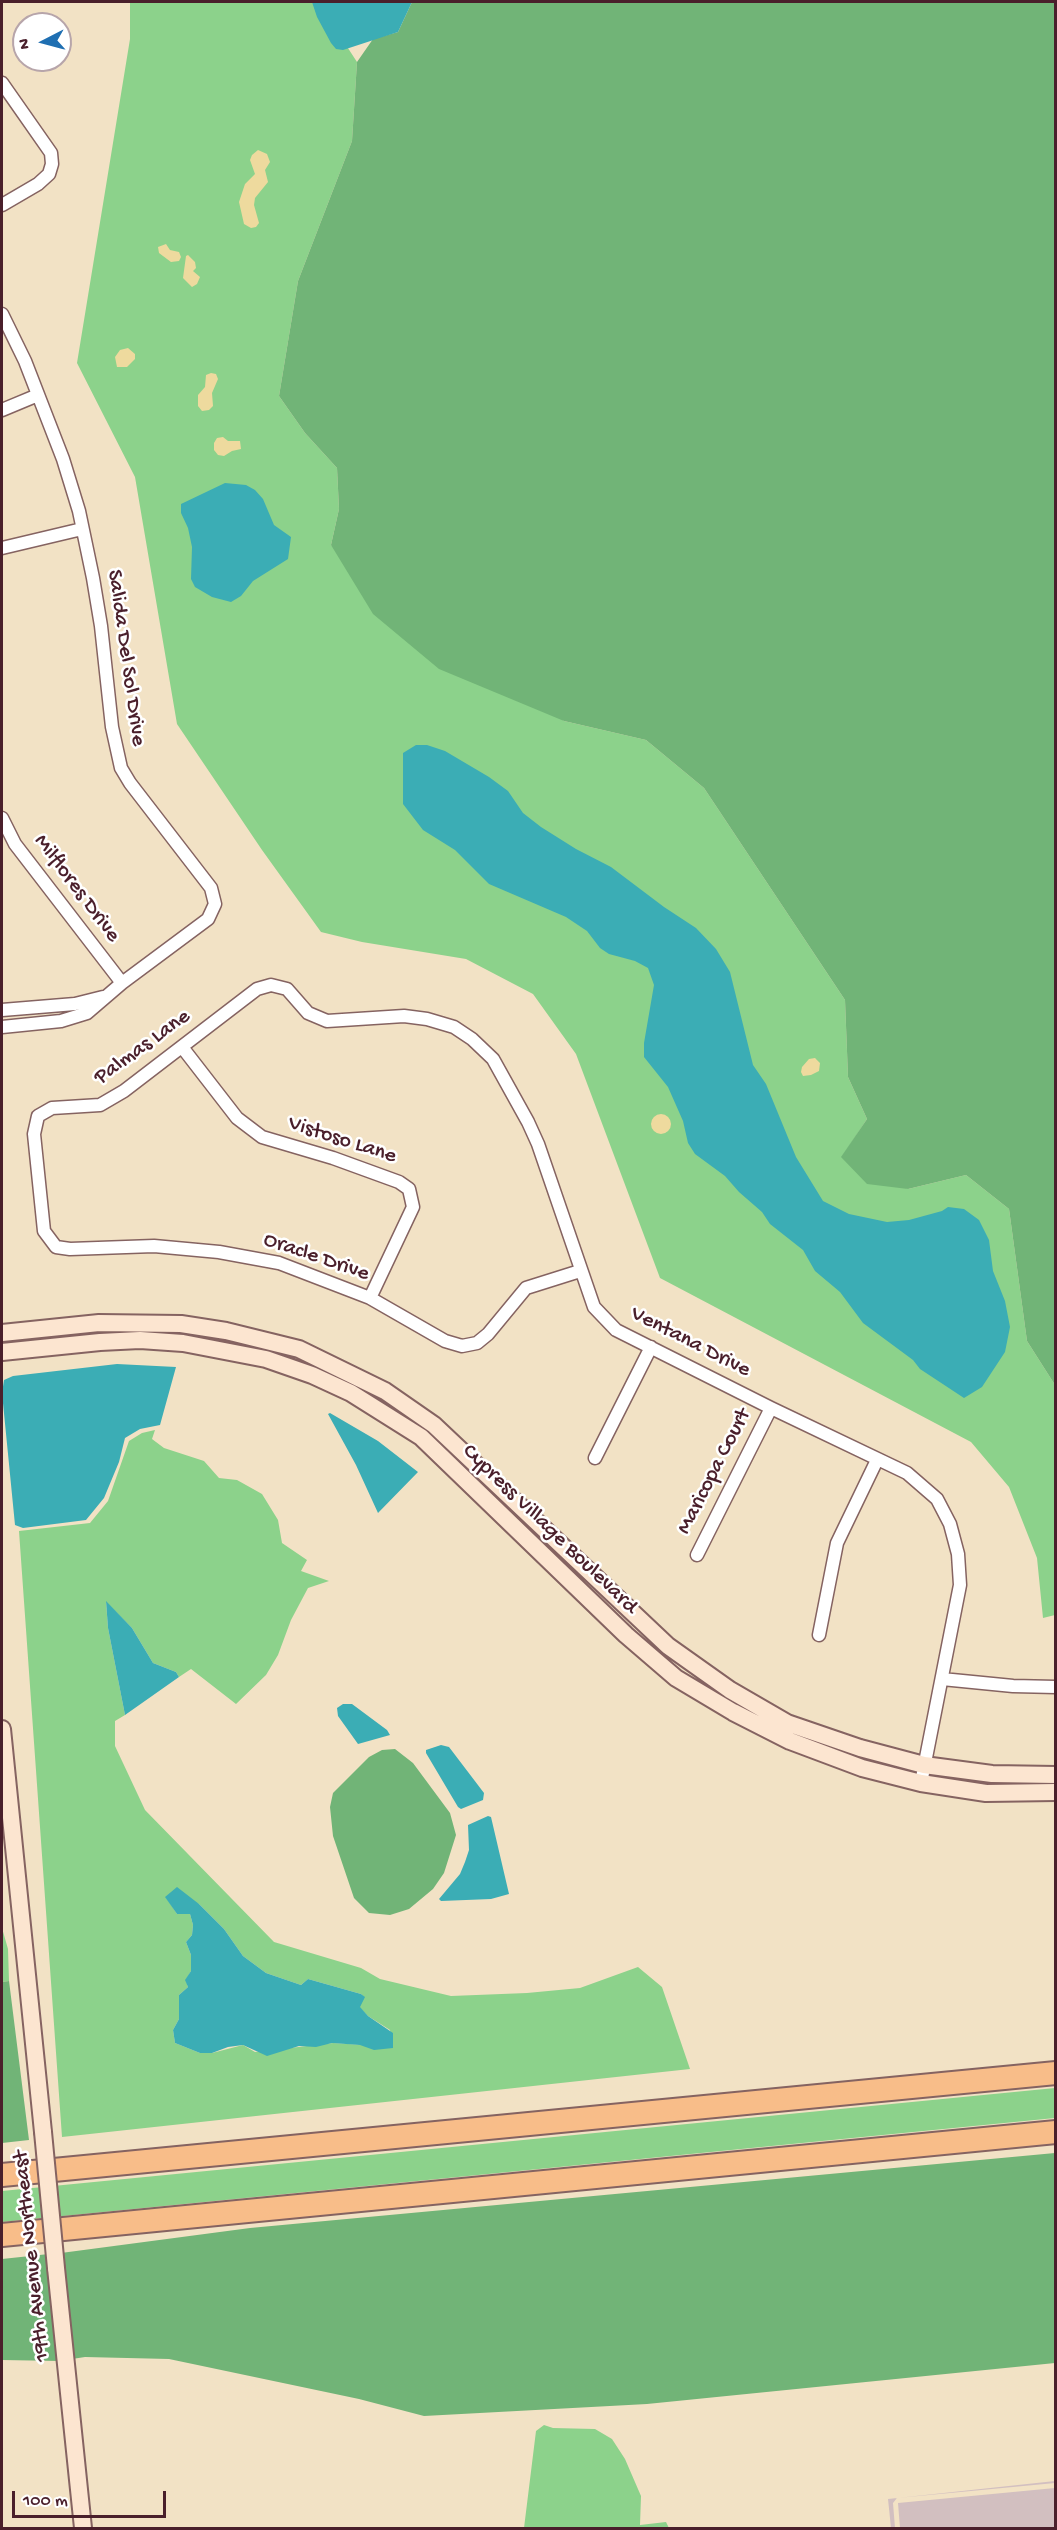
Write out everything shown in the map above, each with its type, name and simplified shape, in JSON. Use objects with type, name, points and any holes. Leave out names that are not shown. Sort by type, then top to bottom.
[{"type":"highway","points":[[2,2175],[1056,2073]]},
{"type":"highway","points":[[2,2235],[1056,2132]]},
{"type":"street","points":[[2,83],[51,153],[52,164],[49,174],[38,184],[2,205]]},
{"type":"street","name":"Salida Del Sol Drive","points":[[2,314],[63,459],[82,529],[95,587],[112,727],[121,768],[130,783],[211,888],[215,904],[208,919],[122,983],[87,1013],[61,1022],[2,1027]]},
{"type":"street","points":[[2,410],[38,395]]},
{"type":"street","points":[[2,549],[82,529]]},
{"type":"street","name":"Milflores Drive","points":[[2,818],[15,844],[122,983]]},
{"type":"street","name":"Palmas Lane","points":[[40,1195],[34,1134],[38,1116],[52,1108],[100,1105],[124,1091],[257,989],[271,986]]},
{"type":"street","name":"Ventana Drive","points":[[271,986],[287,989],[308,1013],[327,1021],[404,1016],[427,1019],[454,1027],[472,1039],[493,1059],[528,1122],[538,1144],[594,1307],[616,1330],[907,1473],[937,1498],[950,1524],[958,1554],[960,1585],[921,1783]]},
{"type":"street","name":"Salida Del Sol Drive","points":[[2,1010],[75,1004],[107,996]]},
{"type":"street","points":[[19,1008],[21,1025]]},
{"type":"street","name":"Vistoso Lane","points":[[182,1047],[237,1118],[262,1137],[333,1158],[399,1182],[409,1189],[413,1207],[370,1298]]},
{"type":"street","name":"Oracle Drive","points":[[40,1195],[44,1231],[56,1247],[70,1249],[154,1246],[219,1252],[279,1263],[370,1298],[446,1341],[462,1346],[477,1343],[488,1334],[526,1288],[580,1271]]},
{"type":"street","name":"Cypress Village Boulevard","points":[[2,1333],[99,1323],[181,1324],[226,1331],[298,1349],[385,1391],[434,1425],[668,1646],[730,1690],[787,1723],[860,1748],[924,1765],[992,1774],[1056,1774]]},
{"type":"street","name":"Cypress Village Boulevard","points":[[2,1352],[100,1341],[183,1343],[266,1359],[312,1375],[351,1393],[421,1437],[626,1635],[676,1678],[734,1712],[790,1741],[862,1768],[921,1783],[986,1793],[1056,1792]]},
{"type":"street","points":[[595,1458],[651,1347]]},
{"type":"street","name":"Maricopa Court","points":[[697,1555],[771,1408]]},
{"type":"street","points":[[819,1635],[837,1543],[877,1460]]},
{"type":"street","points":[[942,1679],[1013,1686],[1056,1687]]},
{"type":"street","name":"19th Avenue Northeast","points":[[2,1729],[83,2529]]},
{"type":"shaded area","points":[[1055,2481],[1055,2483],[899,2498]]},
{"type":"shaded area","points":[[1055,2488],[1055,2528],[900,2528],[898,2503]]},
{"type":"shaded area","points":[[897,2498],[893,2503],[895,2528],[891,2528],[888,2499]]},
{"type":"green space","points":[[130,2],[318,2],[357,62],[352,141],[298,281],[279,396],[305,433],[337,468],[339,509],[331,545],[564,721],[646,740],[704,788],[845,1000],[848,1077],[867,1119],[842,1157],[908,1189],[966,1175],[1009,1209],[1027,1341],[1055,1385],[1055,1615],[1043,1618],[1037,1558],[1009,1487],[971,1442],[660,1278],[576,1054],[533,994],[466,959],[362,942],[321,932],[262,850],[177,724],[135,477],[77,363],[130,39]]},
{"type":"green space","points":[[412,2],[1055,2],[1055,1385],[1027,1341],[1009,1209],[966,1175],[908,1189],[867,1184],[841,1157],[867,1119],[848,1077],[845,1000],[704,788],[646,740],[564,721],[439,669],[373,614],[331,545],[339,509],[337,468],[305,433],[279,396],[298,281],[352,141],[357,62],[373,39],[398,32]]},
{"type":"green space","points":[[155,1430],[152,1439],[164,1448],[204,1461],[219,1478],[237,1480],[262,1494],[278,1520],[282,1543],[307,1560],[301,1571],[329,1581],[308,1588],[291,1620],[278,1655],[266,1675],[236,1704],[191,1669],[179,1677],[176,1672],[153,1663],[132,1628],[106,1602],[108,1628],[125,1715],[115,1721],[115,1746],[145,1810],[274,1942],[361,1968],[380,1979],[451,1996],[527,1993],[580,1988],[638,1967],[662,1987],[690,2069],[62,2137],[19,1531],[90,1523],[108,1501],[129,1441],[142,1433]],"holes":[[[166,1897],[199,1904],[224,1929],[243,1956],[266,1973],[301,1985],[308,1979],[361,1994],[364,1997],[359,2007],[368,2016],[390,2030],[393,2047],[333,2043],[255,2052],[243,2045],[212,2053],[200,2053],[175,2043],[173,2030],[179,2019],[179,1995],[188,1987],[186,1980],[191,1971],[191,1955],[186,1942],[192,1935],[193,1925],[190,1914],[177,1914]]]},
{"type":"green space","points":[[395,1749],[413,1763],[450,1813],[456,1835],[444,1873],[433,1889],[409,1909],[390,1915],[369,1913],[354,1898],[333,1836],[330,1807],[333,1793],[369,1757],[382,1750]]},
{"type":"green space","points":[[2,1928],[8,1949],[9,1981],[2,1982]]},
{"type":"green space","points":[[9,1981],[29,2140],[2,2143],[2,1982]]},
{"type":"green space","points":[[1055,2088],[1055,2118],[2,2222],[2,2191]]},
{"type":"green space","points":[[1055,2153],[1055,2363],[647,2404],[424,2416],[359,2399],[169,2359],[85,2357],[72,2359],[61,2253],[250,2228]]},
{"type":"green space","points":[[49,2254],[60,2361],[2,2360],[2,2259]]},
{"type":"green space","points":[[544,2425],[553,2428],[595,2429],[612,2439],[625,2459],[641,2496],[640,2525],[666,2522],[669,2528],[524,2528],[536,2431]]},
{"type":"sand","points":[[258,150],[267,154],[270,162],[265,170],[268,182],[255,198],[254,205],[259,223],[256,227],[251,228],[244,224],[239,202],[245,184],[255,174],[250,160]]},
{"type":"sand","points":[[166,244],[170,250],[179,252],[181,257],[179,261],[171,262],[159,253],[158,247]]},
{"type":"sand","points":[[188,255],[195,262],[196,268],[193,271],[200,277],[197,284],[192,287],[183,278]]},
{"type":"sand","points":[[128,348],[135,354],[135,359],[127,367],[117,367],[115,357],[120,350]]},
{"type":"sand","points":[[216,374],[218,379],[212,393],[213,406],[209,410],[202,411],[198,406],[198,395],[205,387],[206,375]]},
{"type":"sand","points":[[223,437],[228,441],[240,441],[241,449],[224,456],[218,455],[214,450],[214,443],[217,438]]},
{"type":"sand","points":[[815,1058],[820,1063],[819,1071],[803,1076],[802,1067],[809,1059]]},
{"type":"sand","points":[[661,1114],[668,1117],[671,1124],[668,1131],[661,1134],[654,1131],[651,1124],[654,1117]]},
{"type":"water","points":[[312,2],[412,2],[398,32],[343,50],[336,49],[331,43]]},
{"type":"water","points":[[225,483],[246,485],[255,490],[263,499],[274,525],[291,537],[288,559],[253,581],[241,596],[231,602],[212,597],[195,587],[191,579],[192,547],[188,528],[181,513],[181,504]]},
{"type":"water","points":[[416,745],[427,745],[445,751],[489,777],[508,791],[523,813],[541,827],[611,867],[696,928],[716,949],[730,972],[753,1065],[766,1084],[796,1157],[823,1201],[849,1214],[887,1222],[909,1220],[942,1211],[948,1207],[964,1209],[979,1220],[989,1240],[993,1271],[1005,1301],[1010,1327],[1005,1352],[982,1387],[964,1398],[920,1369],[913,1360],[863,1323],[840,1292],[815,1271],[803,1250],[770,1224],[762,1212],[725,1176],[695,1154],[688,1143],[683,1121],[668,1087],[644,1057],[644,1043],[654,985],[648,968],[635,961],[609,954],[600,948],[587,931],[566,917],[489,884],[455,850],[423,830],[403,804],[403,753]]},
{"type":"water","points":[[117,1364],[176,1367],[160,1425],[140,1429],[125,1438],[119,1462],[104,1498],[86,1520],[23,1528],[15,1525],[2,1393],[4,1380],[13,1376]]},
{"type":"water","points":[[330,1413],[378,1441],[418,1472],[378,1513],[356,1465],[328,1414]]},
{"type":"water","points":[[106,1601],[132,1628],[153,1663],[176,1672],[179,1677],[125,1715],[108,1628]]},
{"type":"water","points":[[343,1704],[352,1704],[387,1730],[390,1735],[358,1744],[338,1716],[337,1708]]},
{"type":"water","points":[[441,1745],[449,1747],[484,1793],[483,1800],[461,1809],[458,1807],[426,1753],[426,1750]]},
{"type":"water","points":[[488,1816],[491,1817],[509,1894],[491,1899],[441,1901],[439,1899],[460,1874],[465,1862],[469,1850],[468,1825]]},
{"type":"water","points":[[177,1887],[199,1904],[224,1929],[243,1956],[266,1973],[301,1985],[308,1979],[361,1994],[365,1997],[360,2007],[368,2016],[393,2033],[393,2048],[374,2050],[360,2045],[332,2043],[316,2047],[299,2046],[267,2056],[243,2045],[228,2047],[212,2053],[200,2053],[175,2043],[173,2030],[179,2019],[179,1995],[188,1987],[185,1980],[191,1971],[191,1955],[186,1942],[192,1935],[193,1925],[190,1914],[177,1914],[165,1897]]}]
